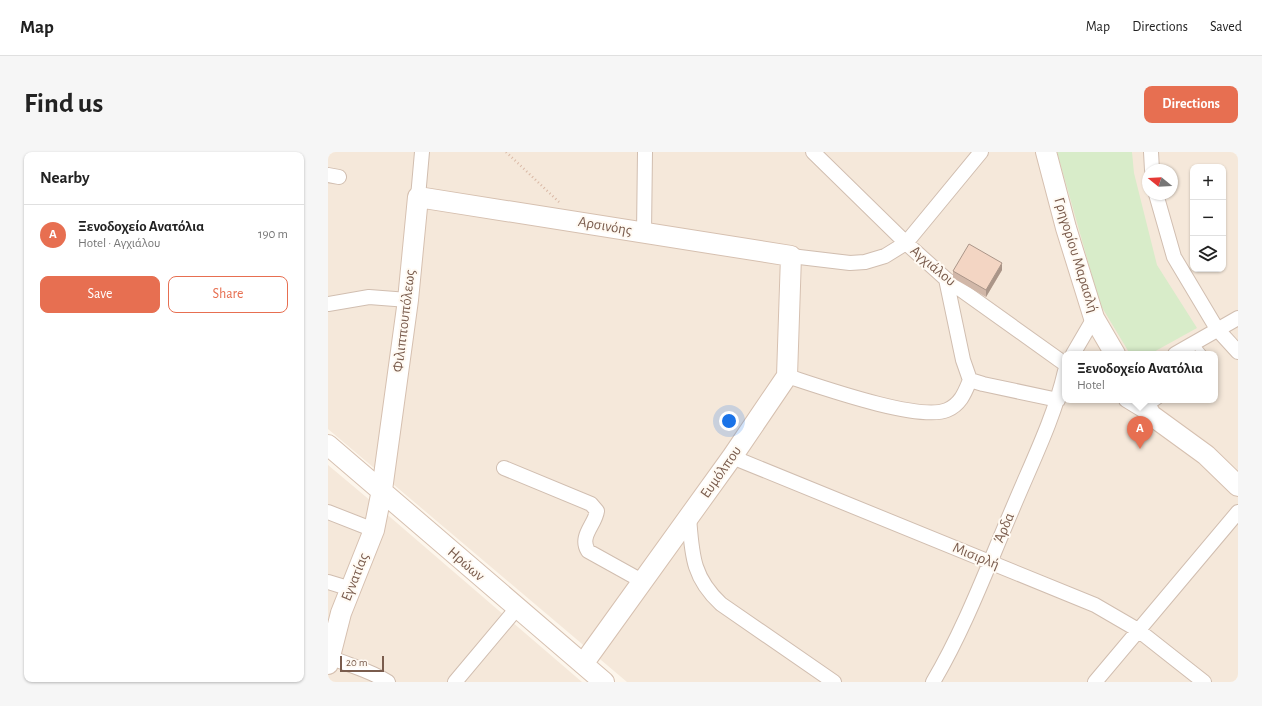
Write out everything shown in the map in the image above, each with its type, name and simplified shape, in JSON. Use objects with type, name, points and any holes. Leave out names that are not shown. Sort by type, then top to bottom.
[{"type":"street","name":"Φιλιππουπόλεως","points":[[382,490],[408,300],[422,152]]},
{"type":"street","points":[[644,233],[645,152]]},
{"type":"street","name":"Αγχιάλου","points":[[813,152],[906,243],[946,279],[1062,362]]},
{"type":"street","points":[[946,279],[963,360],[970,380],[957,404],[946,411],[934,412],[907,410],[881,405],[787,376],[791,256],[834,262],[865,262],[885,256],[906,243],[981,152]]},
{"type":"street","name":"Γρηγορίου Μαρασλή","points":[[1046,152],[1066,228],[1094,318],[1113,351]]},
{"type":"street","points":[[1151,152],[1152,164]]},
{"type":"street","name":"Αρσινόης","points":[[418,197],[791,256]]},
{"type":"street","points":[[1158,200],[1174,257],[1217,329],[1238,352]]},
{"type":"street","points":[[328,304],[369,297],[408,300]]},
{"type":"street","points":[[1075,351],[1094,318]]},
{"type":"street","points":[[1180,351],[1238,318]]},
{"type":"street","name":"Ευμόλπου","points":[[583,664],[732,457],[787,376]]},
{"type":"street","points":[[970,380],[1058,400]]},
{"type":"street","name":"Άρδα","points":[[933,682],[954,647],[1058,400],[1062,383]]},
{"type":"street","points":[[1138,403],[1150,406],[1206,455],[1238,486]]},
{"type":"street","name":"Ηρώων","points":[[328,445],[604,682]]},
{"type":"street","name":"Μισιρλή","points":[[732,457],[1096,605],[1138,630],[1204,682]]},
{"type":"street","points":[[504,468],[591,504],[597,511],[596,517],[585,538],[584,545],[588,551],[642,581]]},
{"type":"street","name":"Εγνατίας","points":[[329,661],[341,613],[374,530],[382,490]]},
{"type":"street","points":[[328,512],[374,530]]},
{"type":"street","points":[[1095,682],[1238,512]]},
{"type":"street","points":[[689,517],[695,566],[704,586],[710,594],[721,604],[834,682]]},
{"type":"street","points":[[328,582],[351,588]]},
{"type":"street","points":[[454,682],[517,608]]},
{"type":"street","points":[[329,661],[374,673],[388,682]]},
{"type":"lane","points":[[1194,343],[1201,351]]},
{"type":"path","points":[[507,152],[580,222]]},
{"type":"shaded area","points":[[328,152],[1238,152],[1238,682],[627,682],[328,429]]},
{"type":"shaded area","points":[[328,465],[390,517],[582,682],[328,682]]},
{"type":"green space","points":[[1057,152],[1132,152],[1134,173],[1157,265],[1197,328],[1155,351],[1128,351],[1100,304]]},
{"type":"building","points":[[969,244],[1002,263],[986,290],[953,271]]},
{"type":"place","name":"Ξενοδοχείο Ανατόλια","points":[[1140,449]]}]
